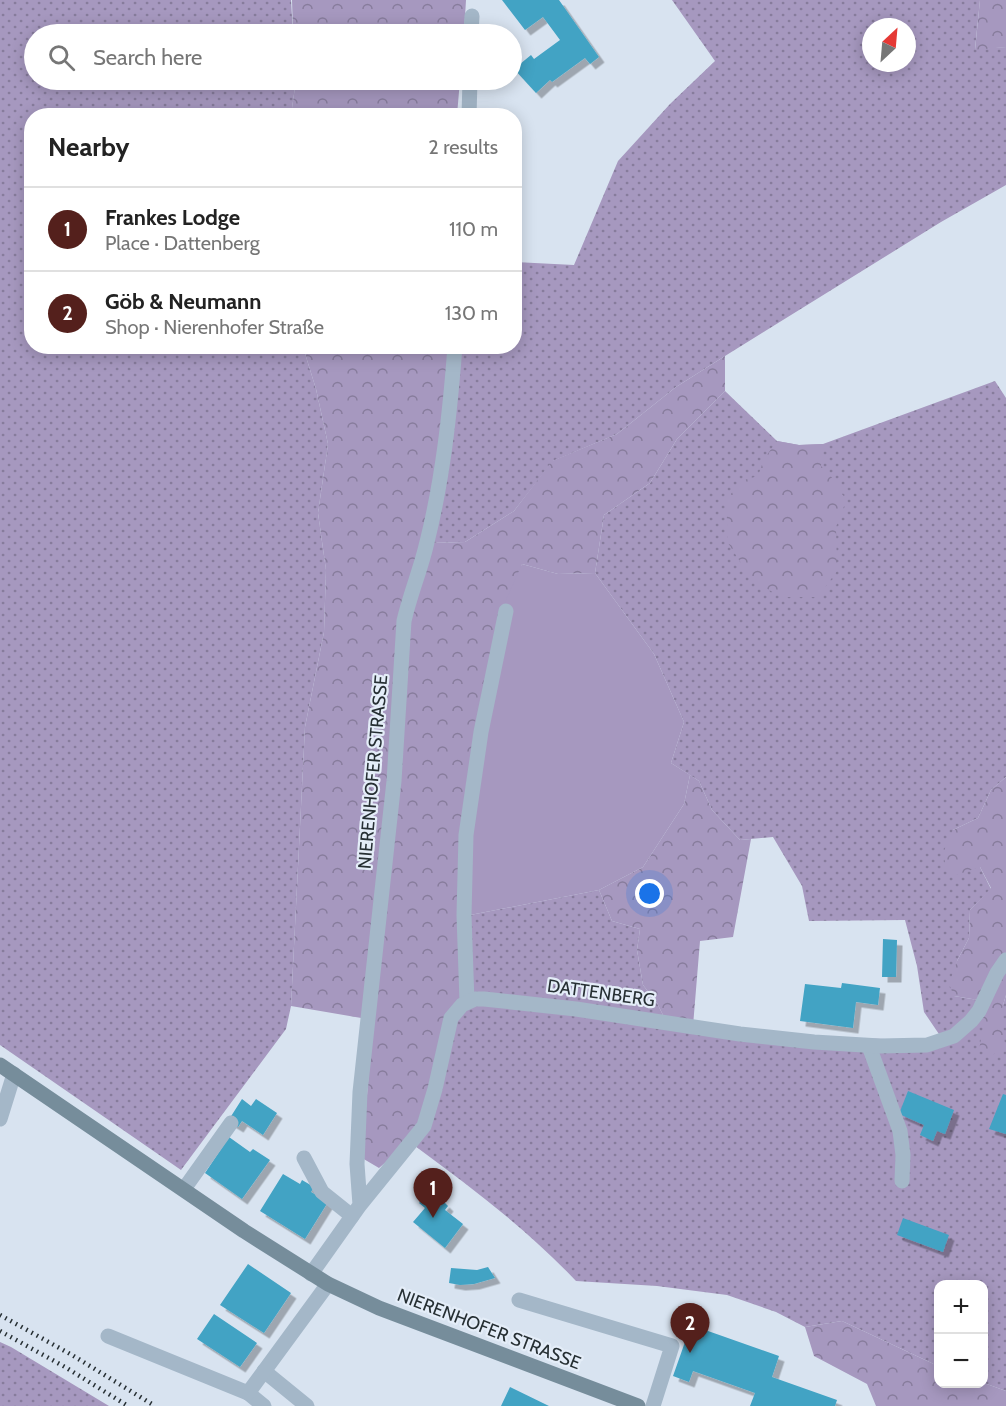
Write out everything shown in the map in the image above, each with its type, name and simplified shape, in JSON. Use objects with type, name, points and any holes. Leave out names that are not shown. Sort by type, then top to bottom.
[{"type":"main road","name":"NIERENHOFER STRASSE","points":[[0,1065],[244,1231],[328,1284],[379,1308],[638,1406]]},
{"type":"street","points":[[472,16],[472,24]]},
{"type":"street","points":[[469,108],[470,90]]},
{"type":"street","name":"NIERENHOFER STRASSE","points":[[356,1210],[360,1092],[394,781],[404,621],[428,541],[439,486],[451,403],[454,354]]},
{"type":"street","points":[[311,1274],[356,1210],[424,1126],[451,1018],[467,1002],[464,915],[466,835],[481,732],[506,611]]},
{"type":"street","name":"DATTENBERG","points":[[467,1002],[484,999],[576,1009],[740,1034],[869,1046],[927,1045],[944,1041],[972,1021],[1006,960]]},
{"type":"street","points":[[869,1046],[900,1131],[903,1149],[902,1180]]},
{"type":"street","points":[[0,1119],[14,1074]]},
{"type":"street","points":[[184,1189],[231,1123]]},
{"type":"street","points":[[304,1158],[322,1192],[356,1210]]},
{"type":"street","points":[[248,1393],[328,1284]]},
{"type":"street","points":[[519,1300],[672,1346],[653,1406]]},
{"type":"street","points":[[108,1336],[248,1393],[264,1406]]},
{"type":"street","points":[[264,1371],[307,1406]]},
{"type":"green space","points":[[0,0],[291,0],[292,24],[24,24],[24,90],[295,90],[292,108],[24,108],[24,354],[305,354],[316,389],[328,444],[318,513],[326,570],[324,632],[305,727],[291,1006],[286,1029],[181,1170],[0,1045]]},
{"type":"green space","points":[[292,0],[466,0],[465,24],[293,24]]},
{"type":"green space","points":[[672,0],[980,0],[975,49],[1006,47],[1006,185],[941,222],[676,387],[617,434],[553,461],[514,511],[465,542],[430,543],[453,354],[522,354],[522,262],[574,265],[618,161],[670,104],[715,61]]},
{"type":"green space","points":[[980,0],[1006,0],[1006,47],[975,50]]},
{"type":"green space","points":[[295,90],[459,90],[458,108],[292,108]]},
{"type":"green space","points":[[305,354],[453,354],[430,543],[465,542],[514,511],[552,461],[617,434],[676,387],[725,356],[725,391],[677,439],[650,483],[604,515],[595,573],[558,574],[522,564],[460,832],[470,1002],[455,1010],[416,1136],[379,1168],[362,1158],[373,1020],[291,1006],[305,727],[324,632],[326,570],[318,513],[328,444],[316,389]]},
{"type":"green space","points":[[995,381],[1006,398],[1006,777],[991,790],[978,818],[953,830],[980,867],[991,889],[970,910],[969,938],[957,961],[954,996],[978,1000],[981,1010],[943,1040],[924,1012],[917,966],[905,920],[809,921],[802,886],[773,837],[740,840],[712,810],[699,781],[671,763],[684,722],[654,654],[595,573],[604,515],[650,483],[677,439],[725,391],[777,441],[799,445],[823,444]]},
{"type":"green space","points":[[777,441],[799,445],[823,444],[821,466],[837,483],[846,501],[836,527],[837,571],[818,597],[781,597],[752,580],[728,543],[726,499],[744,480],[758,476],[764,459]]},
{"type":"green space","points":[[522,564],[558,574],[595,573],[654,654],[684,722],[671,763],[690,775],[684,804],[643,867],[599,890],[465,916],[460,832],[477,708],[502,609]]},
{"type":"green space","points":[[690,775],[699,781],[712,810],[740,840],[751,839],[733,937],[700,941],[693,1026],[666,1021],[657,1003],[643,985],[637,950],[640,929],[612,921],[599,890],[643,867],[684,804]]},
{"type":"green space","points":[[1006,777],[1006,995],[1001,1012],[1005,1044],[992,1056],[979,1050],[984,1022],[978,1000],[954,996],[949,984],[957,961],[969,938],[970,910],[991,888],[980,867],[956,875],[946,867],[943,853],[953,830],[978,818],[991,790]]},
{"type":"green space","points":[[599,890],[612,921],[640,929],[637,950],[643,985],[657,1003],[666,1021],[741,1034],[943,1041],[1003,1005],[1006,995],[1006,1391],[988,1384],[988,1280],[934,1280],[934,1364],[842,1321],[805,1327],[776,1312],[727,1295],[657,1286],[576,1281],[519,1227],[415,1146],[465,916]]},
{"type":"green space","points":[[842,1321],[934,1364],[934,1388],[988,1388],[988,1384],[1006,1391],[1006,1406],[876,1406],[867,1384],[814,1356],[805,1327]]},
{"type":"green space","points":[[0,1342],[11,1347],[109,1406],[0,1406]]},
{"type":"building","points":[[502,0],[559,0],[599,57],[590,64],[585,58],[552,82],[550,80],[536,93],[522,78],[522,62],[531,55],[534,59],[560,40],[543,17],[525,30]]},
{"type":"building","points":[[883,939],[897,940],[896,977],[882,977]]},
{"type":"building","points":[[842,983],[880,988],[878,1005],[856,1002],[853,1028],[800,1021],[805,984],[841,988]]},
{"type":"building","points":[[908,1091],[954,1110],[945,1134],[937,1131],[933,1141],[920,1135],[924,1125],[899,1114]]},
{"type":"building","points":[[1003,1094],[1006,1095],[1006,1134],[989,1129]]},
{"type":"building","points":[[242,1099],[251,1106],[256,1099],[277,1113],[263,1135],[242,1121],[238,1127],[228,1121]]},
{"type":"building","points":[[229,1137],[250,1152],[253,1149],[270,1160],[242,1199],[205,1173]]},
{"type":"building","points":[[283,1174],[300,1184],[302,1180],[314,1187],[311,1192],[328,1202],[305,1239],[260,1211]]},
{"type":"building","points":[[426,1195],[440,1206],[444,1202],[448,1206],[445,1210],[463,1224],[445,1248],[413,1222],[425,1208],[419,1203]]},
{"type":"building","points":[[903,1218],[949,1235],[943,1252],[897,1235]]},
{"type":"building","points":[[248,1264],[291,1293],[264,1333],[220,1305]]},
{"type":"building","points":[[488,1267],[495,1278],[474,1284],[449,1283],[451,1268],[477,1270]]},
{"type":"building","points":[[214,1314],[257,1343],[240,1367],[197,1339]]},
{"type":"building","points":[[691,1325],[779,1356],[772,1377],[837,1400],[835,1406],[750,1406],[755,1393],[693,1371],[689,1382],[673,1376]]},
{"type":"building","points":[[510,1387],[549,1406],[501,1406]]},
{"type":"railway","points":[[0,1315],[72,1355],[155,1406]]},
{"type":"railway","points":[[0,1331],[128,1406]]},
{"type":"place","name":"Frankes Lodge","points":[[433,1218]]},
{"type":"place","name":"Göb & Neumann","points":[[690,1353]]}]
